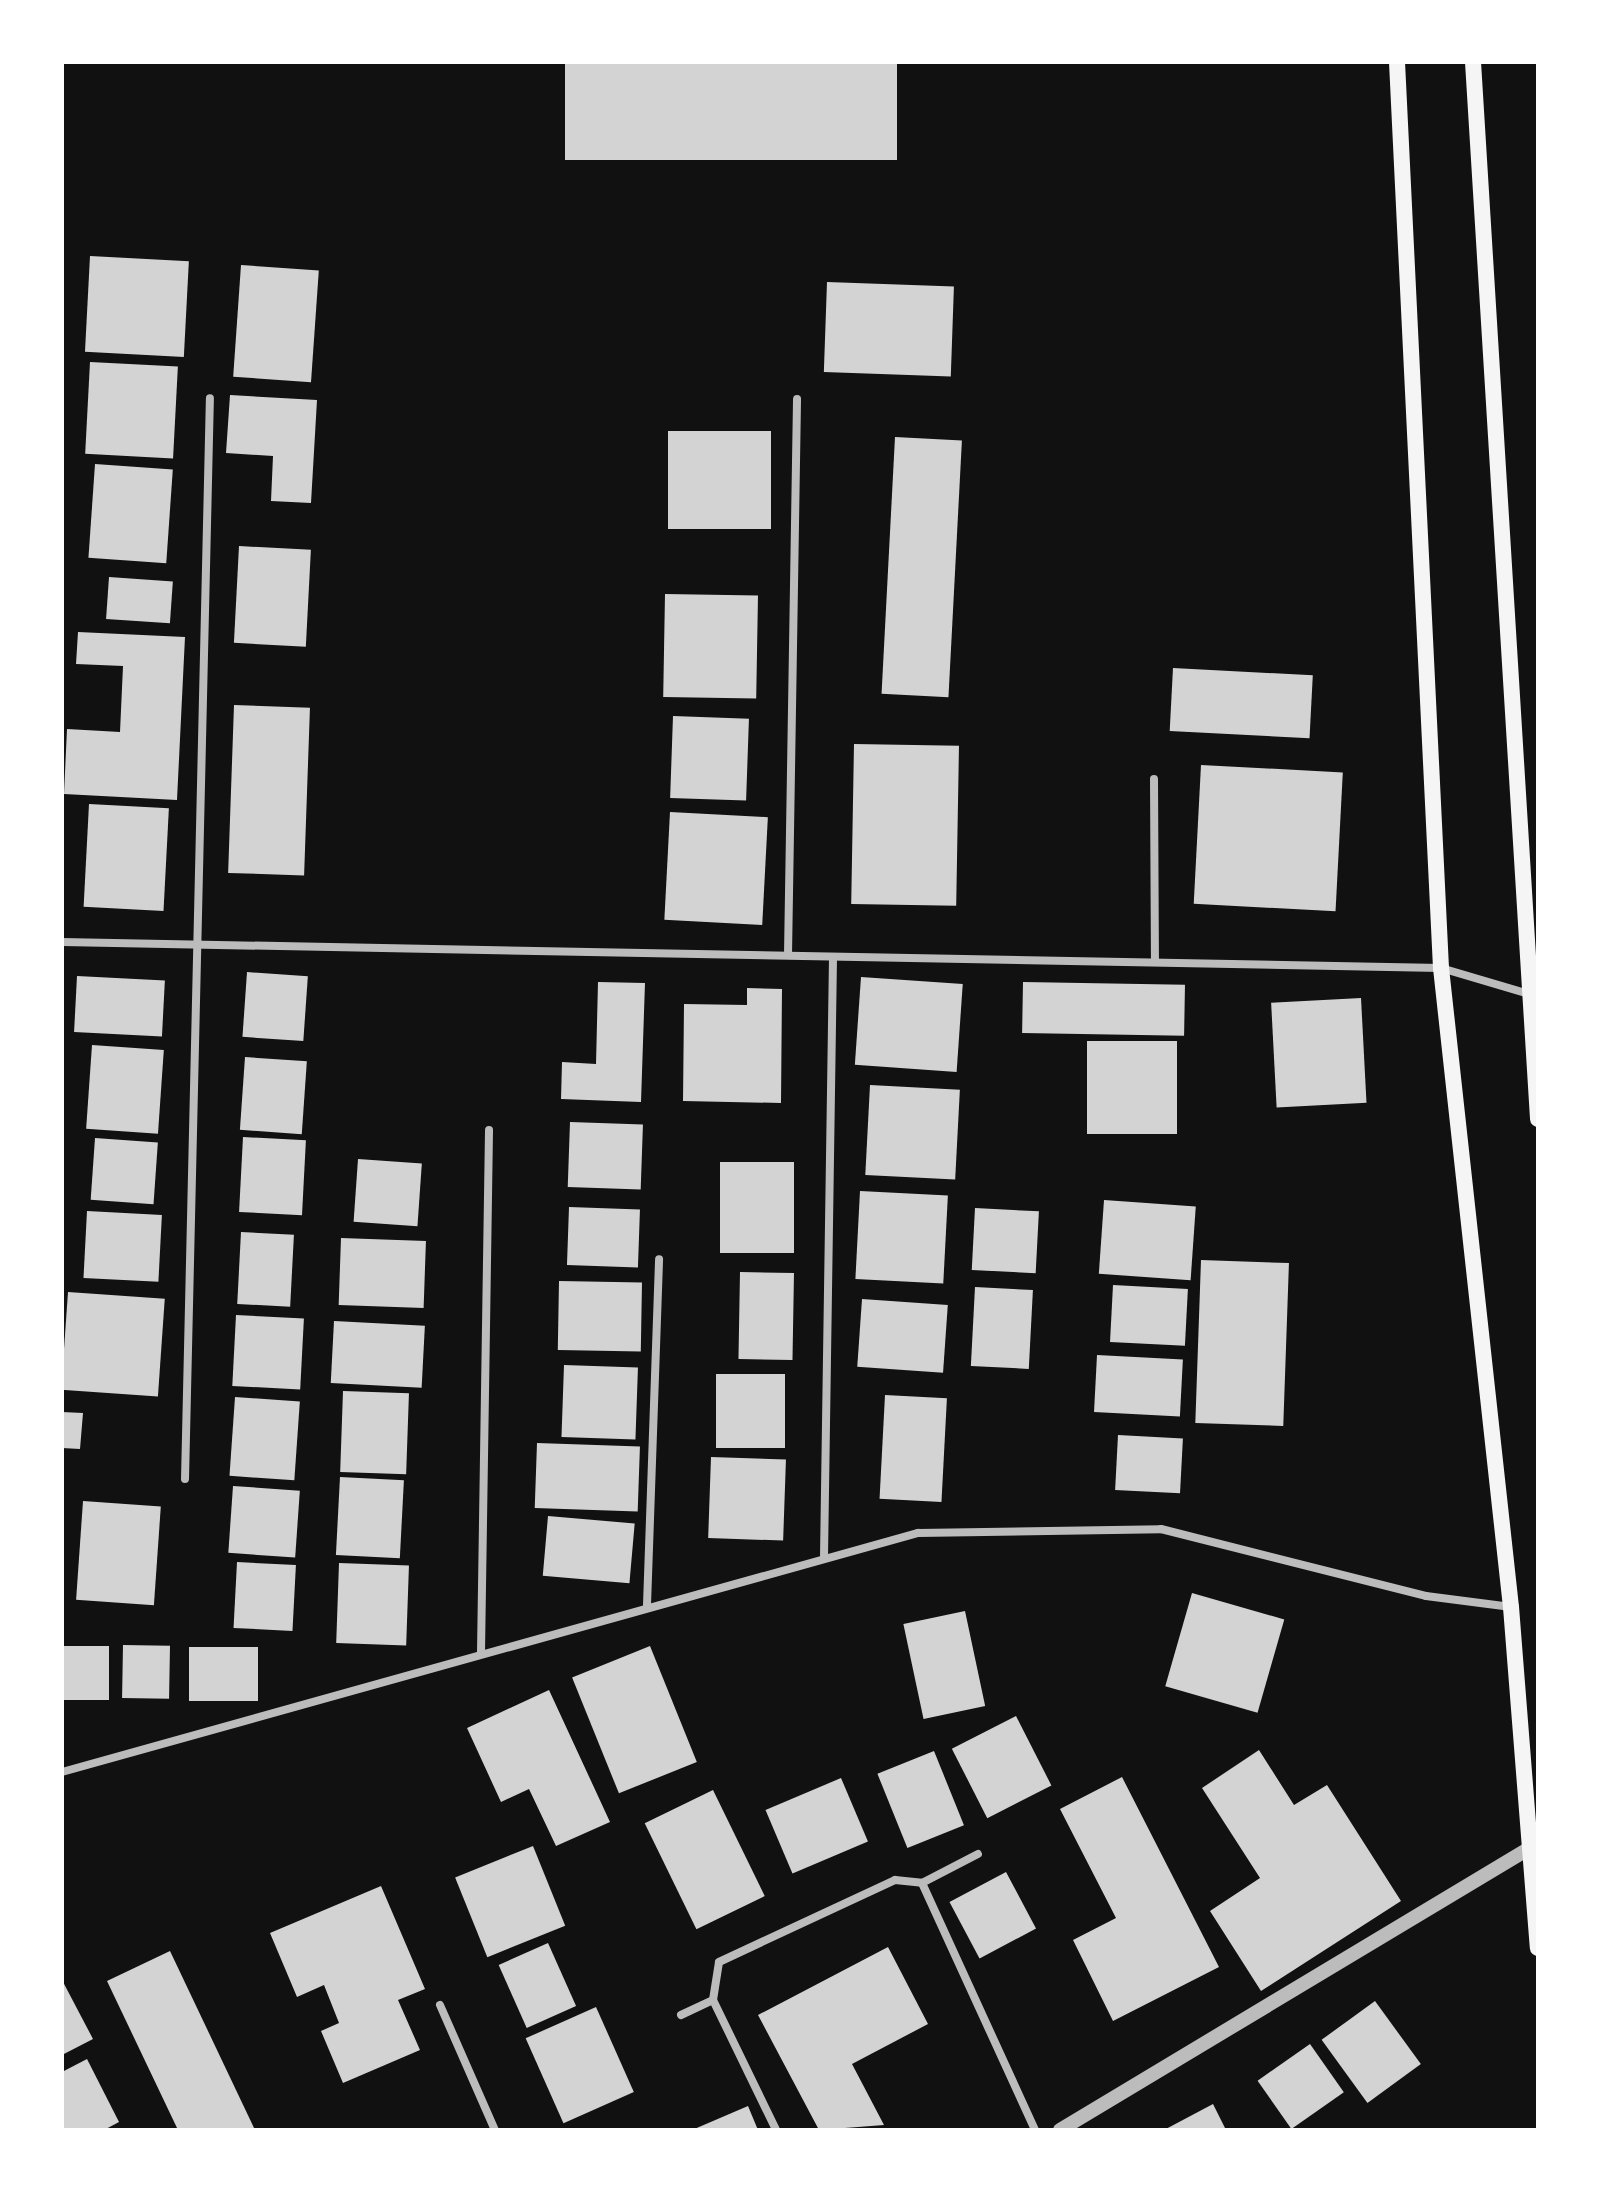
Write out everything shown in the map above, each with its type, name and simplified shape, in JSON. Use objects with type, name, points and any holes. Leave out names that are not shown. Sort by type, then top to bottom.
[{"type":"main road","points":[[1397,62],[1441,968],[1511,1607],[1533,1844],[1538,1948]]},
{"type":"main road","points":[[1473,62],[1538,1119]]},
{"type":"street","points":[[185,1479],[210,398]]},
{"type":"street","points":[[788,955],[797,399]]},
{"type":"street","points":[[1154,779],[1155,962]]},
{"type":"street","points":[[62,942],[1441,968],[1532,993]]},
{"type":"street","points":[[824,1557],[833,957]]},
{"type":"street","points":[[481,1652],[489,1130]]},
{"type":"street","points":[[647,1605],[659,1259]]},
{"type":"street","points":[[62,1772],[647,1605],[918,1533],[1161,1529],[1411,1593],[1511,1607]]},
{"type":"street","points":[[1060,2130],[1533,1844]]},
{"type":"street","points":[[776,2130],[713,2000],[719,1962],[895,1880],[922,1883],[978,1854]]},
{"type":"street","points":[[922,1883],[1035,2130]]},
{"type":"street","points":[[681,2015],[713,2000]]},
{"type":"street","points":[[440,2005],[495,2130]]},
{"type":"building","points":[[565,62],[897,62],[897,160],[565,160]]},
{"type":"building","points":[[90,256],[189,261],[184,357],[85,352]]},
{"type":"building","points":[[241,265],[319,270],[311,382],[233,377]]},
{"type":"building","points":[[827,282],[954,286],[951,376],[824,372]]},
{"type":"building","points":[[90,362],[178,367],[173,458],[85,454]]},
{"type":"building","points":[[230,395],[317,400],[311,503],[271,501],[273,456],[226,453]]},
{"type":"building","points":[[668,431],[771,431],[771,529],[668,529]]},
{"type":"building","points":[[895,437],[962,441],[948,697],[882,694]]},
{"type":"building","points":[[95,464],[173,469],[166,563],[88,558]]},
{"type":"building","points":[[239,546],[311,550],[306,647],[234,643]]},
{"type":"building","points":[[109,577],[173,581],[170,623],[106,619]]},
{"type":"building","points":[[665,594],[758,596],[756,699],[663,697]]},
{"type":"building","points":[[78,632],[185,637],[177,800],[64,794],[67,729],[120,732],[123,666],[76,664]]},
{"type":"building","points":[[1173,668],[1313,675],[1310,738],[1170,731]]},
{"type":"building","points":[[234,705],[310,708],[304,876],[228,873]]},
{"type":"building","points":[[673,716],[749,719],[746,801],[670,798]]},
{"type":"building","points":[[854,744],[959,746],[956,906],[851,904]]},
{"type":"building","points":[[1201,765],[1343,772],[1336,911],[1194,904]]},
{"type":"building","points":[[89,804],[169,808],[163,911],[84,907]]},
{"type":"building","points":[[670,812],[768,817],[762,925],[664,920]]},
{"type":"building","points":[[247,972],[308,976],[303,1041],[242,1037]]},
{"type":"building","points":[[77,976],[165,981],[162,1037],[74,1032]]},
{"type":"building","points":[[861,977],[963,984],[957,1072],[855,1065]]},
{"type":"building","points":[[598,982],[645,983],[641,1102],[561,1099],[562,1062],[596,1064]]},
{"type":"building","points":[[1023,982],[1185,985],[1184,1036],[1022,1033]]},
{"type":"building","points":[[747,988],[782,989],[781,1103],[683,1101],[684,1004],[747,1005]]},
{"type":"building","points":[[1361,998],[1366,1103],[1277,1108],[1271,1003]]},
{"type":"building","points":[[1087,1041],[1177,1041],[1177,1134],[1087,1134]]},
{"type":"building","points":[[92,1045],[164,1050],[158,1134],[86,1129]]},
{"type":"building","points":[[245,1057],[307,1061],[302,1134],[240,1130]]},
{"type":"building","points":[[870,1085],[960,1090],[955,1180],[865,1175]]},
{"type":"building","points":[[570,1122],[643,1125],[641,1190],[568,1187]]},
{"type":"building","points":[[243,1137],[306,1140],[302,1215],[239,1212]]},
{"type":"building","points":[[95,1138],[158,1142],[154,1204],[91,1200]]},
{"type":"building","points":[[358,1159],[422,1163],[417,1226],[354,1222]]},
{"type":"building","points":[[720,1162],[794,1162],[794,1253],[720,1253]]},
{"type":"building","points":[[860,1191],[948,1196],[943,1283],[855,1279]]},
{"type":"building","points":[[1104,1200],[1196,1206],[1191,1280],[1099,1274]]},
{"type":"building","points":[[569,1207],[640,1209],[638,1267],[567,1265]]},
{"type":"building","points":[[975,1208],[1039,1211],[1036,1273],[972,1270]]},
{"type":"building","points":[[87,1211],[162,1215],[158,1282],[83,1278]]},
{"type":"building","points":[[241,1232],[294,1235],[290,1307],[237,1304]]},
{"type":"building","points":[[341,1238],[426,1241],[424,1308],[339,1305]]},
{"type":"building","points":[[1201,1260],[1289,1263],[1283,1426],[1195,1423]]},
{"type":"building","points":[[740,1272],[794,1273],[792,1360],[738,1359]]},
{"type":"building","points":[[559,1281],[642,1282],[641,1351],[558,1350]]},
{"type":"building","points":[[1113,1285],[1188,1289],[1185,1346],[1110,1342]]},
{"type":"building","points":[[975,1287],[1033,1290],[1029,1369],[971,1366]]},
{"type":"building","points":[[68,1292],[165,1299],[158,1397],[62,1390]]},
{"type":"building","points":[[862,1299],[948,1305],[943,1373],[857,1367]]},
{"type":"building","points":[[236,1315],[304,1319],[300,1389],[232,1386]]},
{"type":"building","points":[[334,1321],[425,1326],[422,1388],[331,1383]]},
{"type":"building","points":[[1097,1355],[1183,1360],[1180,1416],[1094,1412]]},
{"type":"building","points":[[564,1365],[638,1368],[635,1440],[561,1437]]},
{"type":"building","points":[[716,1374],[785,1374],[785,1448],[716,1448]]},
{"type":"building","points":[[343,1391],[409,1393],[406,1474],[340,1472]]},
{"type":"building","points":[[885,1395],[947,1398],[941,1502],[880,1499]]},
{"type":"building","points":[[235,1397],[300,1402],[294,1480],[229,1476]]},
{"type":"building","points":[[62,1412],[83,1413],[80,1449],[62,1448]]},
{"type":"building","points":[[1118,1435],[1183,1438],[1180,1493],[1115,1490]]},
{"type":"building","points":[[537,1443],[640,1447],[638,1512],[535,1508]]},
{"type":"building","points":[[711,1457],[786,1460],[783,1541],[708,1538]]},
{"type":"building","points":[[340,1477],[404,1480],[400,1558],[336,1555]]},
{"type":"building","points":[[233,1486],[300,1491],[295,1558],[228,1553]]},
{"type":"building","points":[[83,1501],[161,1506],[154,1605],[76,1600]]},
{"type":"building","points":[[548,1516],[635,1524],[629,1583],[543,1576]]},
{"type":"building","points":[[237,1562],[296,1565],[292,1631],[234,1628]]},
{"type":"building","points":[[339,1563],[409,1565],[406,1645],[336,1643]]},
{"type":"building","points":[[1192,1593],[1284,1619],[1258,1713],[1165,1686]]},
{"type":"building","points":[[965,1611],[985,1706],[924,1719],[903,1624]]},
{"type":"building","points":[[123,1645],[170,1646],[169,1699],[122,1698]]},
{"type":"building","points":[[62,1646],[109,1646],[109,1700],[62,1700]]},
{"type":"building","points":[[650,1646],[697,1762],[619,1793],[572,1677]]},
{"type":"building","points":[[189,1647],[258,1647],[258,1701],[189,1701]]},
{"type":"building","points":[[549,1690],[610,1822],[556,1846],[529,1789],[501,1802],[467,1728]]},
{"type":"building","points":[[1016,1716],[1051,1785],[987,1818],[952,1749]]},
{"type":"building","points":[[1259,1750],[1294,1805],[1327,1785],[1401,1901],[1261,1991],[1210,1911],[1260,1878],[1202,1788]]},
{"type":"building","points":[[934,1751],[964,1825],[907,1848],[877,1774]]},
{"type":"building","points":[[1122,1777],[1219,1967],[1113,2021],[1073,1940],[1116,1918],[1060,1809]]},
{"type":"building","points":[[841,1778],[868,1842],[792,1874],[766,1810]]},
{"type":"building","points":[[713,1790],[765,1896],[696,1929],[645,1823]]},
{"type":"building","points":[[533,1846],[565,1926],[487,1957],[455,1877]]},
{"type":"building","points":[[1006,1872],[1036,1929],[980,1959],[949,1902]]},
{"type":"building","points":[[381,1886],[425,1989],[398,2000],[420,2050],[343,2083],[321,2031],[339,2023],[324,1985],[297,1997],[270,1933]]},
{"type":"building","points":[[548,1943],[576,2006],[527,2028],[499,1965]]},
{"type":"building","points":[[888,1947],[928,2024],[852,2064],[884,2125],[819,2130],[758,2015]]},
{"type":"building","points":[[170,1951],[255,2130],[178,2130],[107,1981]]},
{"type":"building","points":[[62,1980],[93,2039],[62,2055]]},
{"type":"building","points":[[1375,2001],[1421,2064],[1367,2103],[1322,2040]]},
{"type":"building","points":[[596,2007],[634,2092],[563,2123],[526,2038]]},
{"type":"building","points":[[1310,2044],[1344,2092],[1291,2129],[1258,2081]]},
{"type":"building","points":[[87,2059],[119,2122],[104,2130],[62,2130],[62,2072]]},
{"type":"building","points":[[1213,2104],[1226,2130],[1164,2130]]},
{"type":"building","points":[[748,2106],[758,2130],[692,2130]]}]
